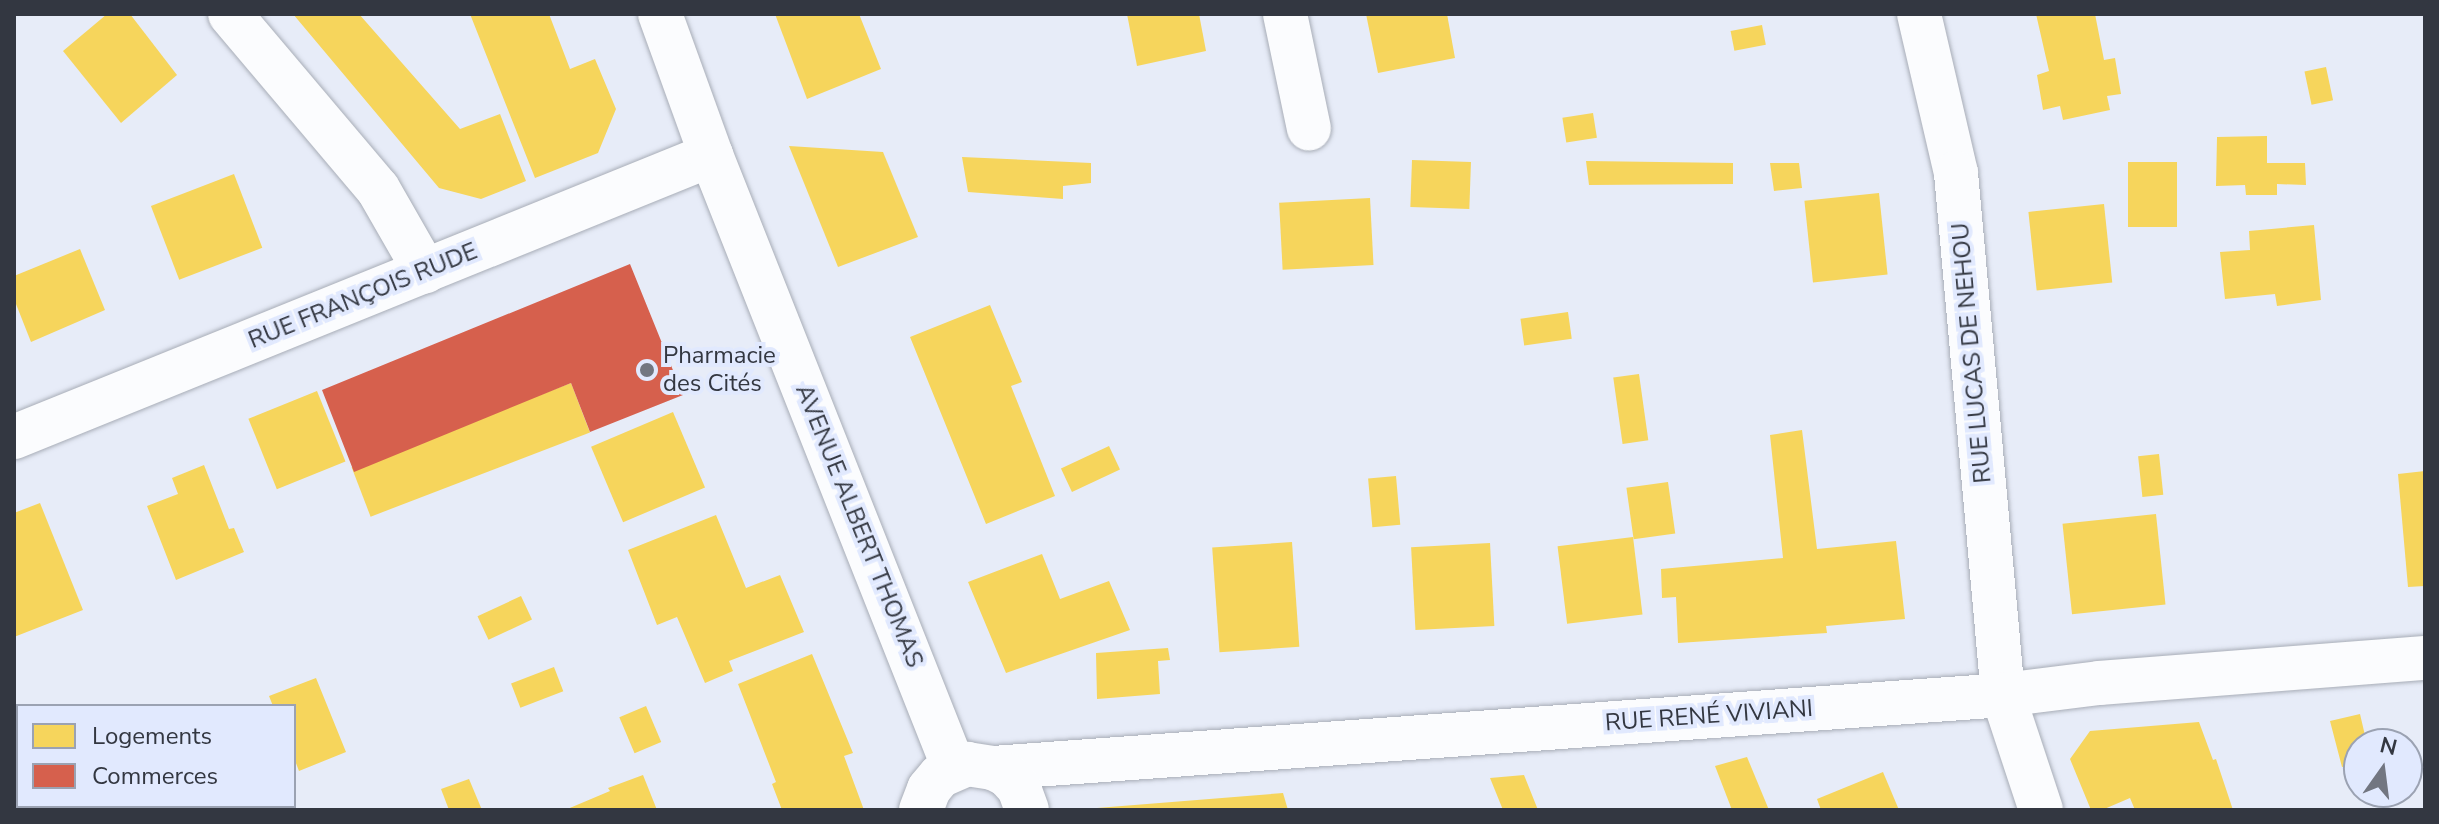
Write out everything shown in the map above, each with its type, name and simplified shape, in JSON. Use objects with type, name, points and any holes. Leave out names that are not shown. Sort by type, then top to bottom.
[{"type":"street","points":[[230,14],[378,189],[425,271]]},
{"type":"street","name":"AVENUE ALBERT THOMAS","points":[[660,14],[711,155],[973,768],[1019,788],[1027,810]]},
{"type":"street","points":[[1285,14],[1309,129]]},
{"type":"street","name":"RUE LUCAS DE NEHOU","points":[[1919,14],[1956,173],[2003,695],[2041,810]]},
{"type":"street","name":"RUE FRANÇOIS RUDE","points":[[14,437],[711,155]]},
{"type":"street","name":"RUE RENÉ VIVIANI","points":[[973,768],[2003,695],[2099,683],[2425,658]]},
{"type":"street","points":[[921,810],[929,789],[973,768]]},
{"type":"building: Logements","points":[[107,14],[130,14],[177,75],[121,123],[63,51]]},
{"type":"building: Logements","points":[[293,14],[359,14],[460,129],[500,114],[526,181],[481,199],[439,188]]},
{"type":"building: Logements","points":[[470,14],[549,14],[570,69],[595,59],[616,109],[598,153],[535,178]]},
{"type":"building: Logements","points":[[775,14],[859,14],[881,69],[807,99]]},
{"type":"building: Logements","points":[[1127,14],[1199,14],[1206,51],[1137,66]]},
{"type":"building: Logements","points":[[1366,14],[1447,14],[1455,58],[1378,73]]},
{"type":"building: Logements","points":[[2036,14],[2095,14],[2104,60],[2115,58],[2121,94],[2107,96],[2110,110],[2063,120],[2060,106],[2043,110],[2037,75],[2049,71]]},
{"type":"building: Logements","points":[[1762,25],[1766,45],[1734,51],[1731,31]]},
{"type":"building: Logements","points":[[2326,67],[2333,100],[2312,105],[2304,72]]},
{"type":"building: Logements","points":[[1593,113],[1597,138],[1566,143],[1562,118]]},
{"type":"building: Logements","points":[[2267,136],[2267,163],[2305,163],[2306,185],[2277,184],[2277,195],[2246,195],[2245,185],[2216,186],[2217,137]]},
{"type":"building: Logements","points":[[789,146],[883,152],[918,237],[838,267]]},
{"type":"building: Logements","points":[[962,157],[1091,163],[1091,183],[1063,186],[1063,199],[968,192]]},
{"type":"building: Logements","points":[[1412,160],[1471,162],[1469,209],[1410,207]]},
{"type":"building: Logements","points":[[1586,161],[1733,163],[1733,184],[1589,185]]},
{"type":"building: Logements","points":[[2128,162],[2177,162],[2177,227],[2128,227]]},
{"type":"building: Logements","points":[[1770,163],[1799,163],[1802,188],[1774,191]]},
{"type":"building: Logements","points":[[234,174],[262,248],[179,280],[151,206]]},
{"type":"building: Logements","points":[[1879,193],[1888,275],[1813,282],[1804,201]]},
{"type":"building: Logements","points":[[1370,198],[1374,265],[1283,270],[1279,203]]},
{"type":"building: Logements","points":[[2104,204],[2112,283],[2037,291],[2028,212]]},
{"type":"building: Logements","points":[[2314,225],[2321,300],[2277,306],[2275,294],[2225,299],[2220,252],[2250,250],[2249,231]]},
{"type":"building: Logements","points":[[80,249],[105,310],[31,342],[14,299],[14,276]]},
{"type":"building: Logements","points":[[990,305],[1022,382],[1011,386],[1055,496],[986,524],[910,337]]},
{"type":"building: Logements","points":[[1568,312],[1572,339],[1524,345],[1520,319]]},
{"type":"building: Logements","points":[[1639,374],[1648,440],[1623,444],[1613,378]]},
{"type":"building: Logements","points":[[571,383],[590,432],[371,517],[352,467]]},
{"type":"building: Logements","points":[[317,391],[345,461],[277,489],[248,419]]},
{"type":"building: Logements","points":[[673,412],[705,487],[623,522],[591,447]]},
{"type":"building: Logements","points":[[1802,430],[1817,549],[1896,541],[1905,619],[1826,626],[1827,633],[1678,643],[1676,597],[1662,598],[1661,569],[1783,558],[1770,435]]},
{"type":"building: Logements","points":[[1109,446],[1120,470],[1072,492],[1061,468]]},
{"type":"building: Logements","points":[[2159,454],[2163,495],[2142,497],[2138,456]]},
{"type":"building: Logements","points":[[204,465],[229,529],[234,528],[244,552],[176,580],[147,506],[178,494],[172,478]]},
{"type":"building: Logements","points":[[2425,471],[2425,586],[2408,587],[2398,474]]},
{"type":"building: Logements","points":[[1396,476],[1400,525],[1372,527],[1368,478]]},
{"type":"building: Logements","points":[[1668,482],[1675,533],[1634,539],[1626,488]]},
{"type":"building: Logements","points":[[40,503],[83,610],[14,637],[14,513]]},
{"type":"building: Logements","points":[[2156,514],[2166,605],[2072,614],[2063,524]]},
{"type":"building: Logements","points":[[716,515],[746,588],[780,575],[804,632],[729,661],[733,671],[705,683],[677,617],[657,625],[628,550]]},
{"type":"building: Logements","points":[[1633,537],[1643,614],[1567,624],[1558,546]]},
{"type":"building: Logements","points":[[1292,542],[1299,647],[1220,652],[1212,548]]},
{"type":"building: Logements","points":[[1490,543],[1494,626],[1415,630],[1411,547]]},
{"type":"building: Logements","points":[[1042,554],[1060,599],[1109,581],[1130,630],[1006,673],[968,582]]},
{"type":"building: Logements","points":[[521,596],[532,620],[488,640],[477,616]]},
{"type":"building: Logements","points":[[1168,648],[1170,660],[1158,661],[1160,694],[1097,699],[1096,653]]},
{"type":"building: Logements","points":[[812,654],[853,753],[844,756],[864,810],[782,810],[772,784],[776,782],[738,684]]},
{"type":"building: Logements","points":[[554,667],[563,691],[520,708],[511,683]]},
{"type":"building: Logements","points":[[316,678],[346,752],[299,771],[296,763],[296,704],[272,704],[269,696]]},
{"type":"building: Logements","points":[[646,706],[661,742],[635,753],[619,717]]},
{"type":"building: Logements","points":[[2360,714],[2363,728],[2343,728],[2343,767],[2342,767],[2330,721]]},
{"type":"building: Logements","points":[[2199,722],[2213,760],[2216,759],[2233,810],[2135,810],[2130,798],[2102,810],[2091,810],[2070,759],[2090,731]]},
{"type":"building: Logements","points":[[1747,757],[1769,810],[1732,810],[1715,766]]},
{"type":"building: Logements","points":[[1883,772],[1899,810],[1821,810],[1817,799]]},
{"type":"building: Logements","points":[[643,775],[657,810],[565,810],[610,791],[608,788]]},
{"type":"building: Logements","points":[[1524,775],[1538,810],[1503,810],[1490,778]]},
{"type":"building: Logements","points":[[469,779],[482,810],[449,810],[441,789]]},
{"type":"building: Logements","points":[[1283,793],[1288,810],[1097,810],[1097,808]]},
{"type":"building: Commerces","points":[[630,264],[683,395],[590,432],[571,383],[354,472],[322,390]]},
{"type":"place","name":"Pharmacie des Cités","points":[[647,370]]}]
